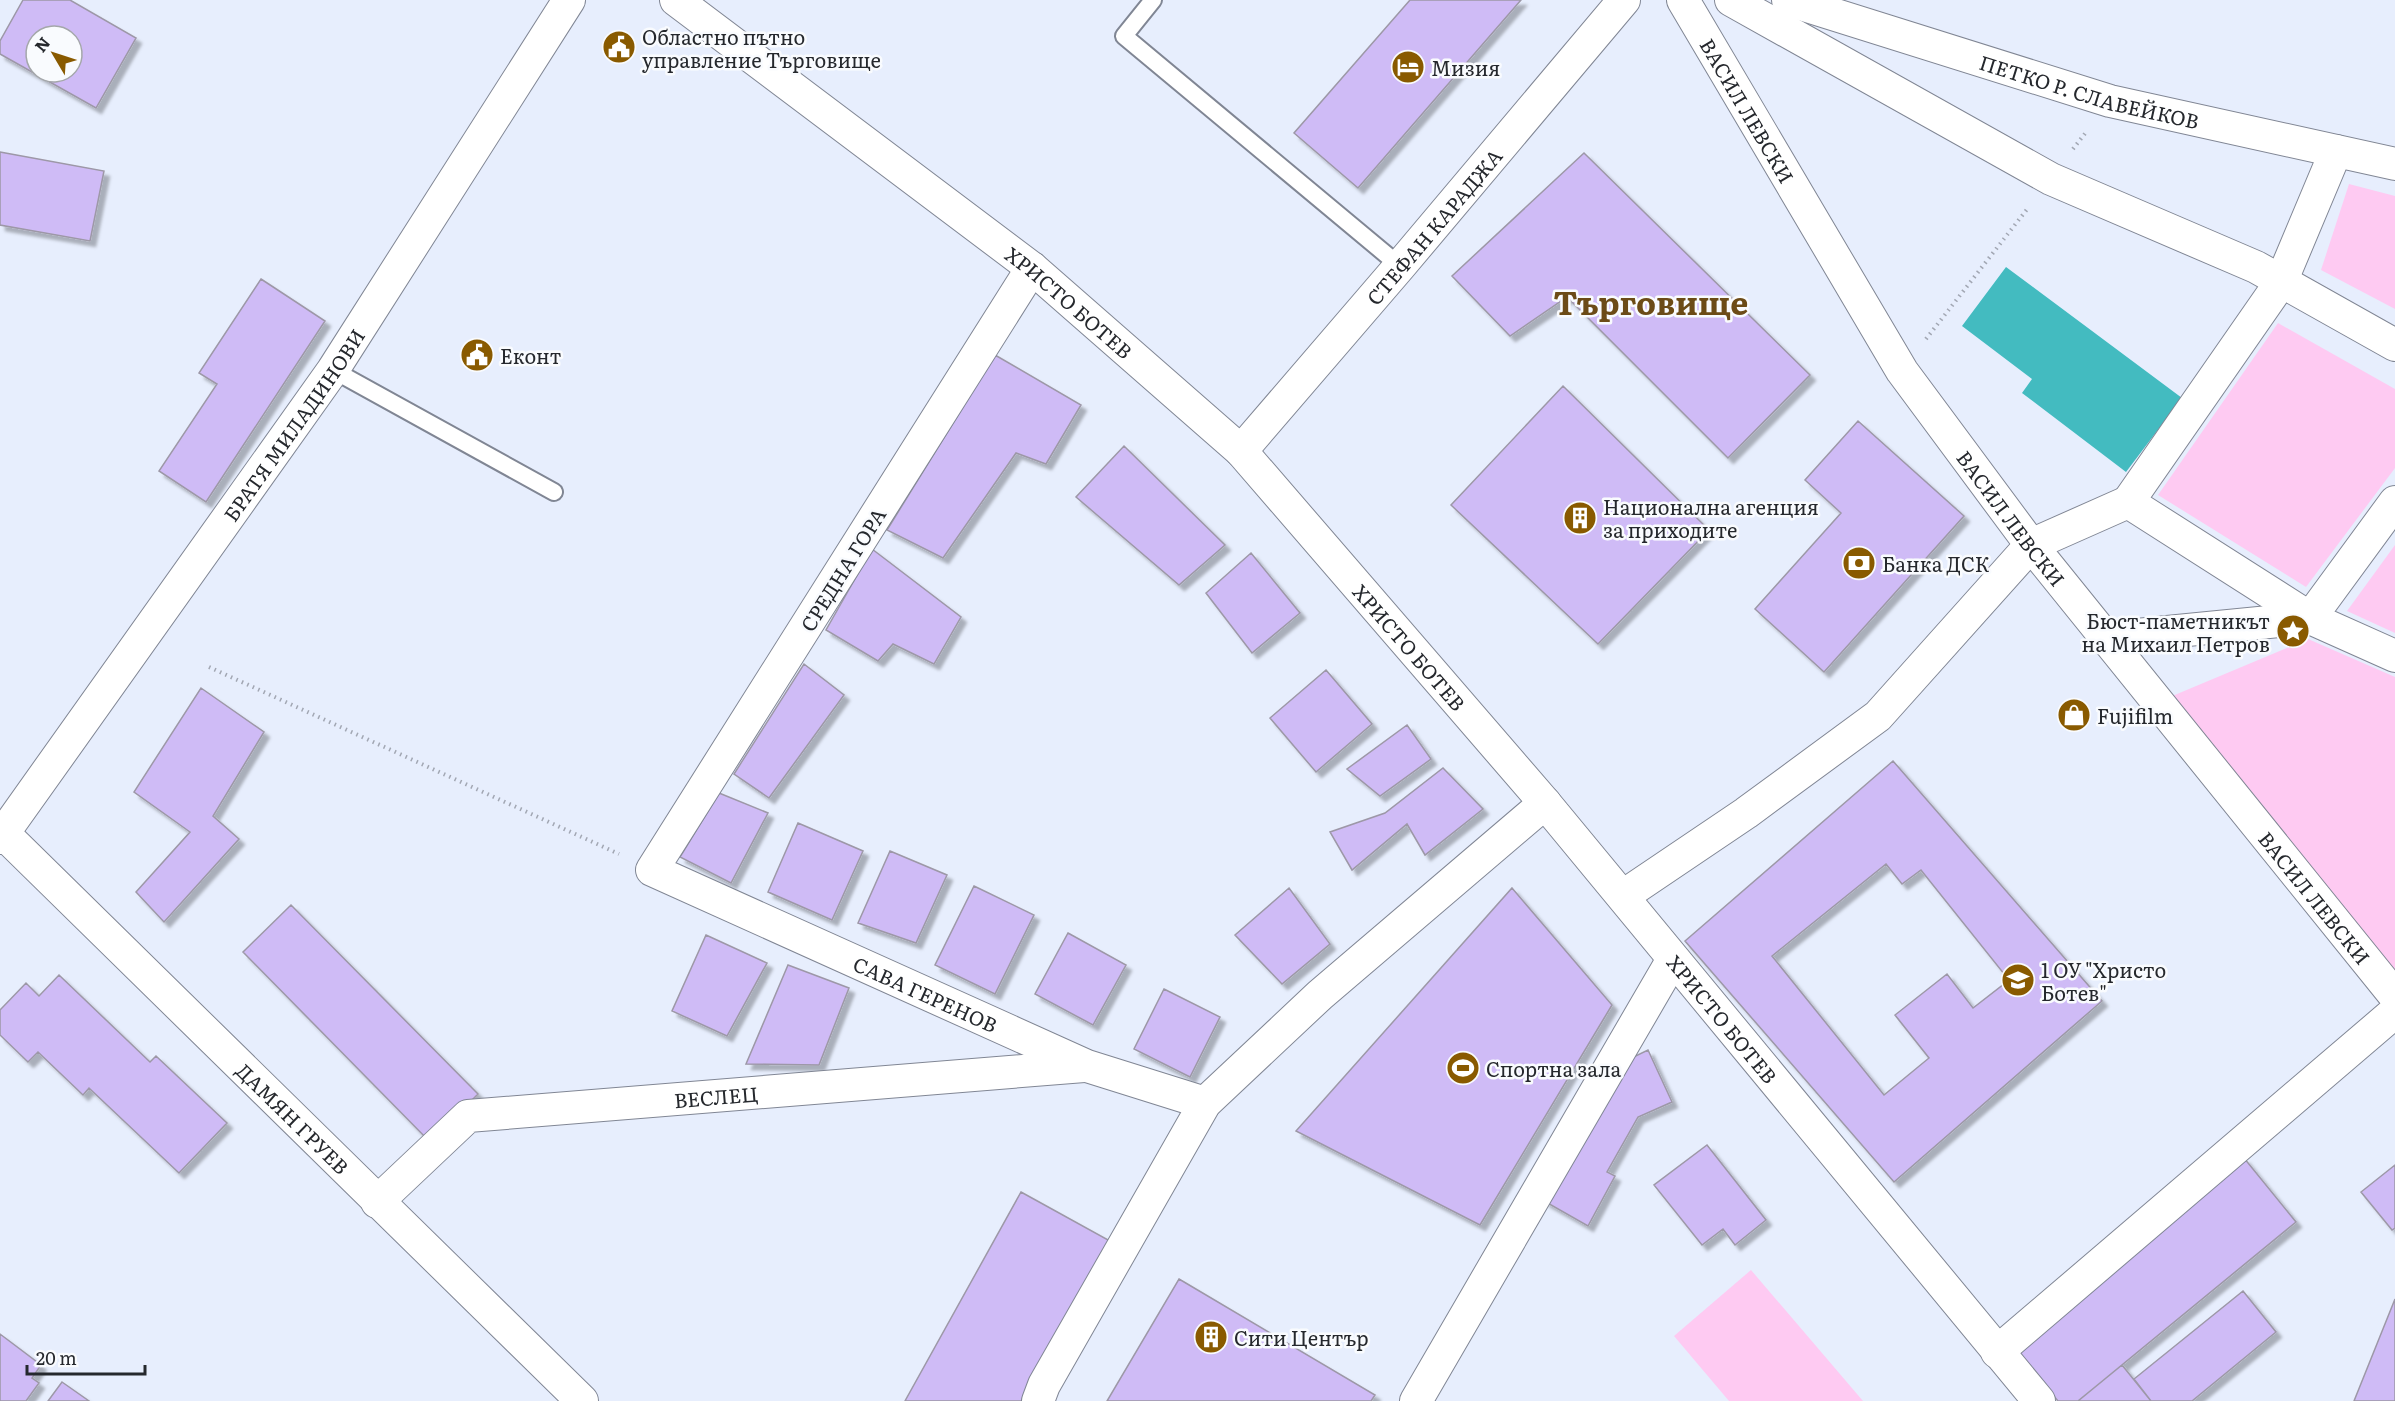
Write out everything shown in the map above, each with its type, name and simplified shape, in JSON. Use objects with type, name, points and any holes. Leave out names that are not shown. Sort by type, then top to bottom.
[{"type":"street","name":"БРАТЯ МИЛАДИНОВИ","points":[[1,834],[333,370],[569,0]]},
{"type":"street","name":"ХРИСТО БОТЕВ","points":[[676,0],[1032,268],[1241,451],[1545,803],[2039,1401]]},
{"type":"street","name":"СТЕФАН КАРАДЖА","points":[[1241,451],[1400,267],[1624,0]]},
{"type":"street","name":"ВАСИЛ ЛЕВСКИ","points":[[1683,0],[1902,371],[2031,545],[2395,996]]},
{"type":"street","points":[[1731,0],[2051,179],[2256,267],[2395,345]]},
{"type":"street","name":"ПЕТКО Р. СЛАВЕЙКОВ","points":[[1788,0],[2110,101],[2395,164]]},
{"type":"street","points":[[1623,896],[1746,813],[1878,716],[2031,545],[2128,502],[2281,282],[2336,151]]},
{"type":"street","name":"СРЕДНА ГОРА","points":[[652,870],[1032,268]]},
{"type":"street","points":[[2128,502],[2310,618],[2395,656]]},
{"type":"street","points":[[2106,638],[2310,618],[2395,502]]},
{"type":"street","points":[[1038,1401],[1044,1385],[1205,1103],[1320,995],[1545,803]]},
{"type":"street","name":"ДАМЯН ГРУЕВ","points":[[1,834],[582,1401]]},
{"type":"street","name":"САВА ГЕРЕНОВ","points":[[652,870],[1087,1066],[1205,1103]]},
{"type":"street","points":[[1416,1401],[1673,959]]},
{"type":"street","points":[[1997,1352],[2395,1012]]},
{"type":"street","name":"ВЕСЛЕЦ","points":[[377,1202],[468,1116],[1087,1066]]},
{"type":"lane","points":[[1153,0],[1124,36],[1400,267]]},
{"type":"lane","points":[[333,370],[554,492]]},
{"type":"path","points":[[1902,371],[2110,101]]},
{"type":"path","points":[[209,667],[652,870]]},
{"type":"shaded area","points":[[2349,184],[2395,196],[2395,309],[2321,270]]},
{"type":"shaded area","points":[[2278,323],[2395,389],[2395,468],[2306,587],[2158,495]]},
{"type":"shaded area","points":[[2395,545],[2395,633],[2347,611]]},
{"type":"shaded area","points":[[2308,639],[2395,677],[2395,972],[2158,702]]},
{"type":"shaded area","points":[[1751,1270],[1863,1401],[1729,1401],[1674,1336]]},
{"type":"water","points":[[2006,267],[2182,398],[2126,472],[2022,393],[2032,379],[1962,326]]},
{"type":"building","points":[[23,0],[70,0],[136,38],[96,108],[53,84],[84,84],[84,24],[24,24],[24,68],[0,54],[0,41]]},
{"type":"building","name":"Мизия","points":[[1410,0],[1521,0],[1358,188],[1294,133]]},
{"type":"building","points":[[0,152],[104,171],[90,241],[0,225]]},
{"type":"building","points":[[1584,153],[1810,375],[1728,458],[1567,297],[1510,336],[1452,276]]},
{"type":"building","points":[[261,279],[325,321],[206,502],[159,471],[217,384],[199,373]]},
{"type":"building","points":[[995,355],[1081,405],[1046,464],[1016,453],[943,558],[887,530]]},
{"type":"building","name":"Национална агенция за приходите","points":[[1563,386],[1709,530],[1598,644],[1451,505]]},
{"type":"building","name":"Банка ДСК","points":[[1858,421],[1964,516],[1824,672],[1755,609],[1841,513],[1805,480]]},
{"type":"building","points":[[1124,446],[1225,545],[1179,585],[1076,497]]},
{"type":"building","points":[[872,549],[961,617],[934,664],[893,644],[878,661],[826,630]]},
{"type":"building","points":[[1251,553],[1300,613],[1252,653],[1206,593]]},
{"type":"building","points":[[804,664],[844,695],[769,798],[734,774]]},
{"type":"building","points":[[1326,670],[1372,724],[1316,772],[1270,718]]},
{"type":"building","points":[[201,688],[264,732],[213,816],[239,839],[164,922],[136,892],[190,832],[134,792]]},
{"type":"building","points":[[1407,725],[1431,759],[1380,796],[1347,769]]},
{"type":"building","points":[[1893,761],[2102,1001],[1894,1182],[1685,941]],"holes":[[[1886,864],[1902,884],[1921,870],[2009,980],[1973,1008],[1947,974],[1895,1015],[1929,1058],[1884,1095],[1772,956]]]},
{"type":"building","points":[[1443,768],[1483,809],[1425,855],[1407,824],[1352,870],[1330,832],[1385,813]]},
{"type":"building","points":[[719,793],[768,813],[731,883],[680,857]]},
{"type":"building","points":[[798,823],[863,851],[832,920],[768,892]]},
{"type":"building","points":[[890,851],[947,875],[916,943],[858,923]]},
{"type":"building","points":[[974,886],[1034,915],[995,994],[935,965]]},
{"type":"building","points":[[1289,888],[1330,944],[1282,984],[1235,935]]},
{"type":"building","name":"Спортна зала","points":[[1512,888],[1612,1005],[1480,1225],[1296,1131]]},
{"type":"building","points":[[291,905],[478,1094],[430,1142],[243,952]]},
{"type":"building","points":[[1068,933],[1126,965],[1093,1025],[1035,994]]},
{"type":"building","points":[[706,935],[767,963],[727,1036],[672,1011]]},
{"type":"building","points":[[788,965],[849,988],[819,1065],[746,1064]]},
{"type":"building","points":[[59,975],[150,1062],[156,1056],[227,1123],[179,1173],[89,1088],[83,1095],[38,1052],[28,1062],[0,1035],[0,1010],[26,983],[39,996]]},
{"type":"building","points":[[1164,989],[1220,1017],[1190,1077],[1134,1049]]},
{"type":"building","points":[[1648,1050],[1672,1102],[1638,1117],[1607,1172],[1615,1176],[1588,1226],[1544,1201],[1623,1062]]},
{"type":"building","points":[[1707,1145],[1766,1220],[1735,1245],[1723,1229],[1702,1245],[1654,1185]]},
{"type":"building","points":[[2244,1158],[2296,1222],[2078,1401],[2058,1401],[2014,1348]]},
{"type":"building","points":[[2395,1165],[2395,1228],[2392,1230],[2361,1192]]},
{"type":"building","points":[[1021,1192],[1110,1241],[1021,1401],[905,1401]]},
{"type":"building","name":"Сити Център","points":[[1179,1279],[1375,1395],[1371,1401],[1107,1401]]},
{"type":"building","points":[[2243,1291],[2276,1332],[2192,1401],[2151,1401],[2134,1379]]},
{"type":"building","points":[[2395,1299],[2395,1401],[2354,1401]]},
{"type":"building","points":[[0,1334],[41,1365],[32,1378],[39,1383],[26,1401],[0,1401]]},
{"type":"building","points":[[2122,1365],[2151,1401],[2078,1401]]},
{"type":"building","points":[[62,1382],[89,1401],[48,1401]]},
{"type":"place","name":"Областно пътно управление Търговище","points":[[619,47]]},
{"type":"place","name":"Мизия","points":[[1408,67]]},
{"type":"place","name":"Еконт","points":[[477,355]]},
{"type":"place","name":"Национална агенция за приходите","points":[[1580,518]]},
{"type":"place","name":"Банка ДСК","points":[[1859,563]]},
{"type":"place","name":"Бюст-паметникът на Михаил Петров","points":[[2293,631]]},
{"type":"place","name":"Fujifilm","points":[[2074,715]]},
{"type":"place","name":"1 ОУ \"Христо Ботев\"","points":[[2018,980]]},
{"type":"place","name":"Спортна зала","points":[[1463,1068]]},
{"type":"place","name":"Сити Център","points":[[1211,1337]]},
{"type":"district","name":"Търговище","points":[[1651,301]]}]
